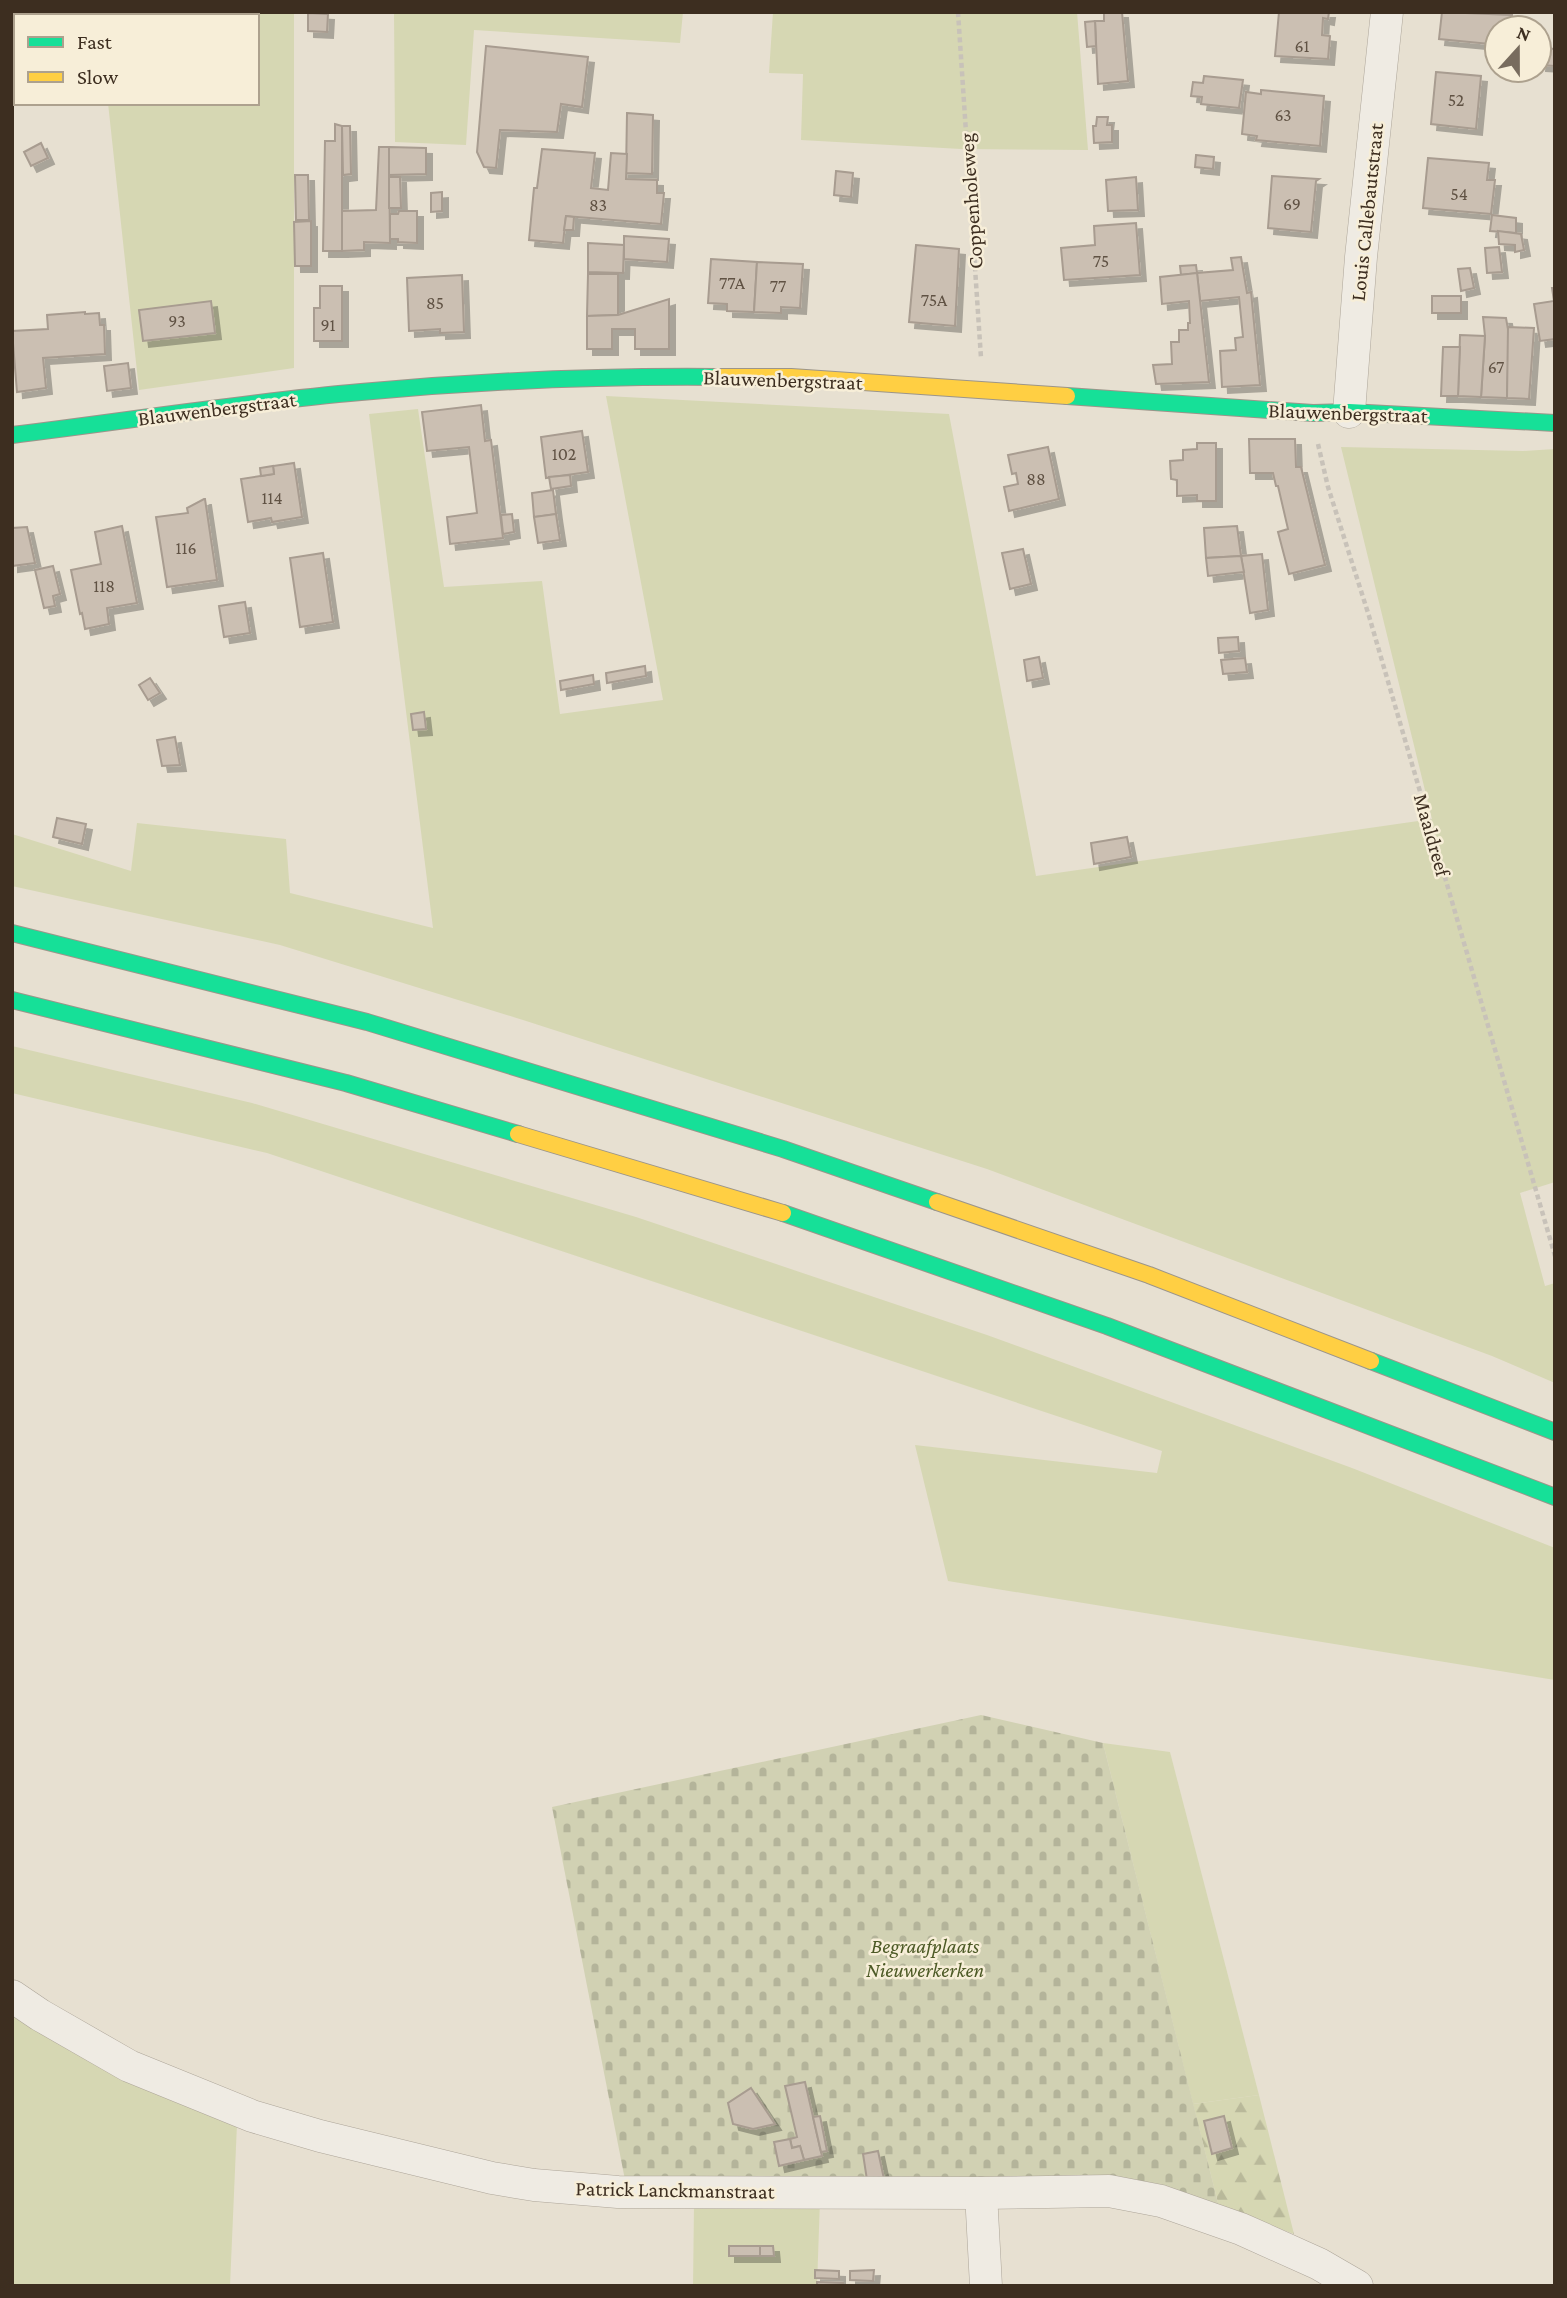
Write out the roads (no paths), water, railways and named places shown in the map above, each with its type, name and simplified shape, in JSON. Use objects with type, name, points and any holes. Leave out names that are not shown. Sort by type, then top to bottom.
[{"type":"main road","name":"Blauwenbergstraat","points":[[12,435],[358,392],[485,382],[642,376],[792,377],[1313,413],[1349,412],[1555,423]]},
{"type":"main road","points":[[12,933],[367,1022],[783,1149],[1149,1275],[1555,1432]]},
{"type":"main road","points":[[12,1000],[346,1083],[761,1205],[1107,1326],[1555,1497]]},
{"type":"street","name":"Louis Callebautstraat","points":[[1349,412],[1361,257],[1387,12]]},
{"type":"street","name":"Patrick Lanckmanstraat","points":[[12,1996],[129,2066],[252,2116],[320,2136],[492,2178],[534,2185],[618,2192],[1110,2191],[1161,2201],[1241,2229],[1319,2264],[1357,2286]]},
{"type":"street","points":[[981,2193],[986,2286]]},
{"type":"park label","name":"Begraafplaats Nieuwerkerken","points":[[925,1958]]}]
